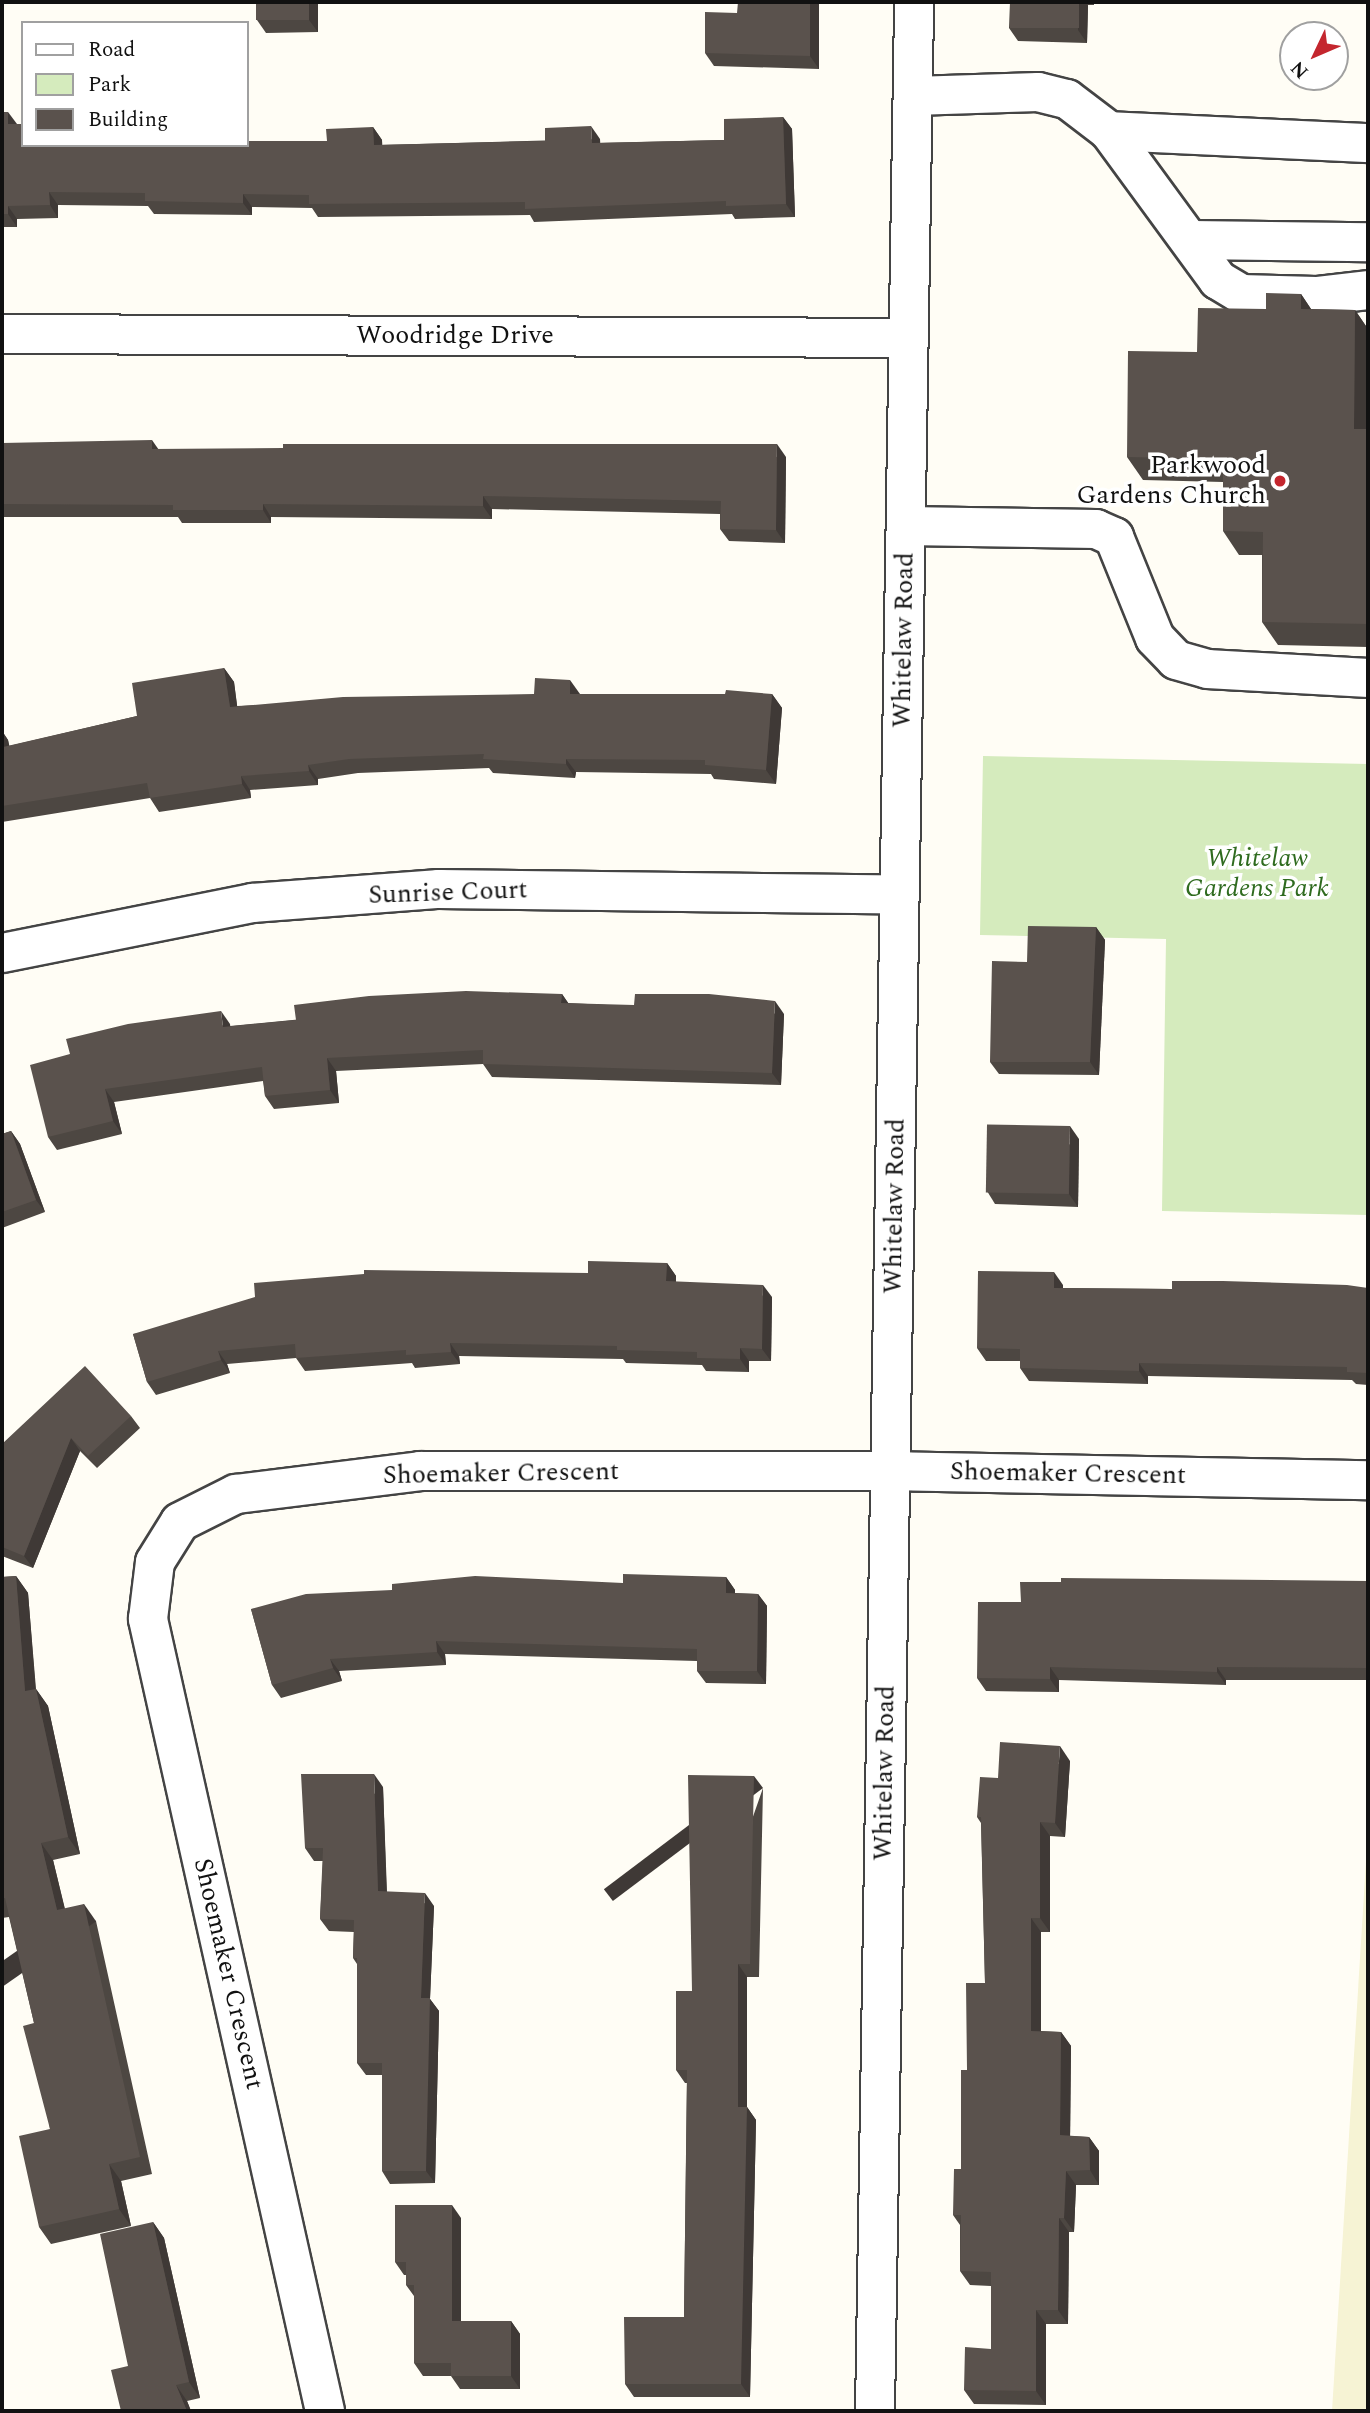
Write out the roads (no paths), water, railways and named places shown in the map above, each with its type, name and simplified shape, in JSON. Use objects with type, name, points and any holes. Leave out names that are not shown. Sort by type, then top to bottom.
[{"type":"street","name":"Whitelaw Road","points":[[875,2411],[915,2]]},
{"type":"street","points":[[913,96],[1038,92],[1067,99],[1109,131],[1192,240],[1217,279],[1241,294],[1316,296],[1368,290]]},
{"type":"street","points":[[1109,131],[1368,143]]},
{"type":"street","points":[[1192,240],[1368,242]]},
{"type":"street","name":"Woodridge Drive","points":[[2,334],[909,338]]},
{"type":"street","points":[[906,526],[1096,529],[1114,537],[1155,638],[1176,660],[1208,669],[1368,678]]},
{"type":"street","name":"Sunrise Court","points":[[2,953],[252,903],[439,889],[899,895]]},
{"type":"street","name":"Shoemaker Crescent","points":[[325,2411],[148,1619],[155,1562],[180,1522],[236,1494],[420,1471],[891,1471],[1368,1480]]},
{"type":"place","name":"Parkwood Gardens Church","points":[[1280,481]]},
{"type":"park label","name":"Whitelaw Gardens Park","points":[[1257,874]]}]
